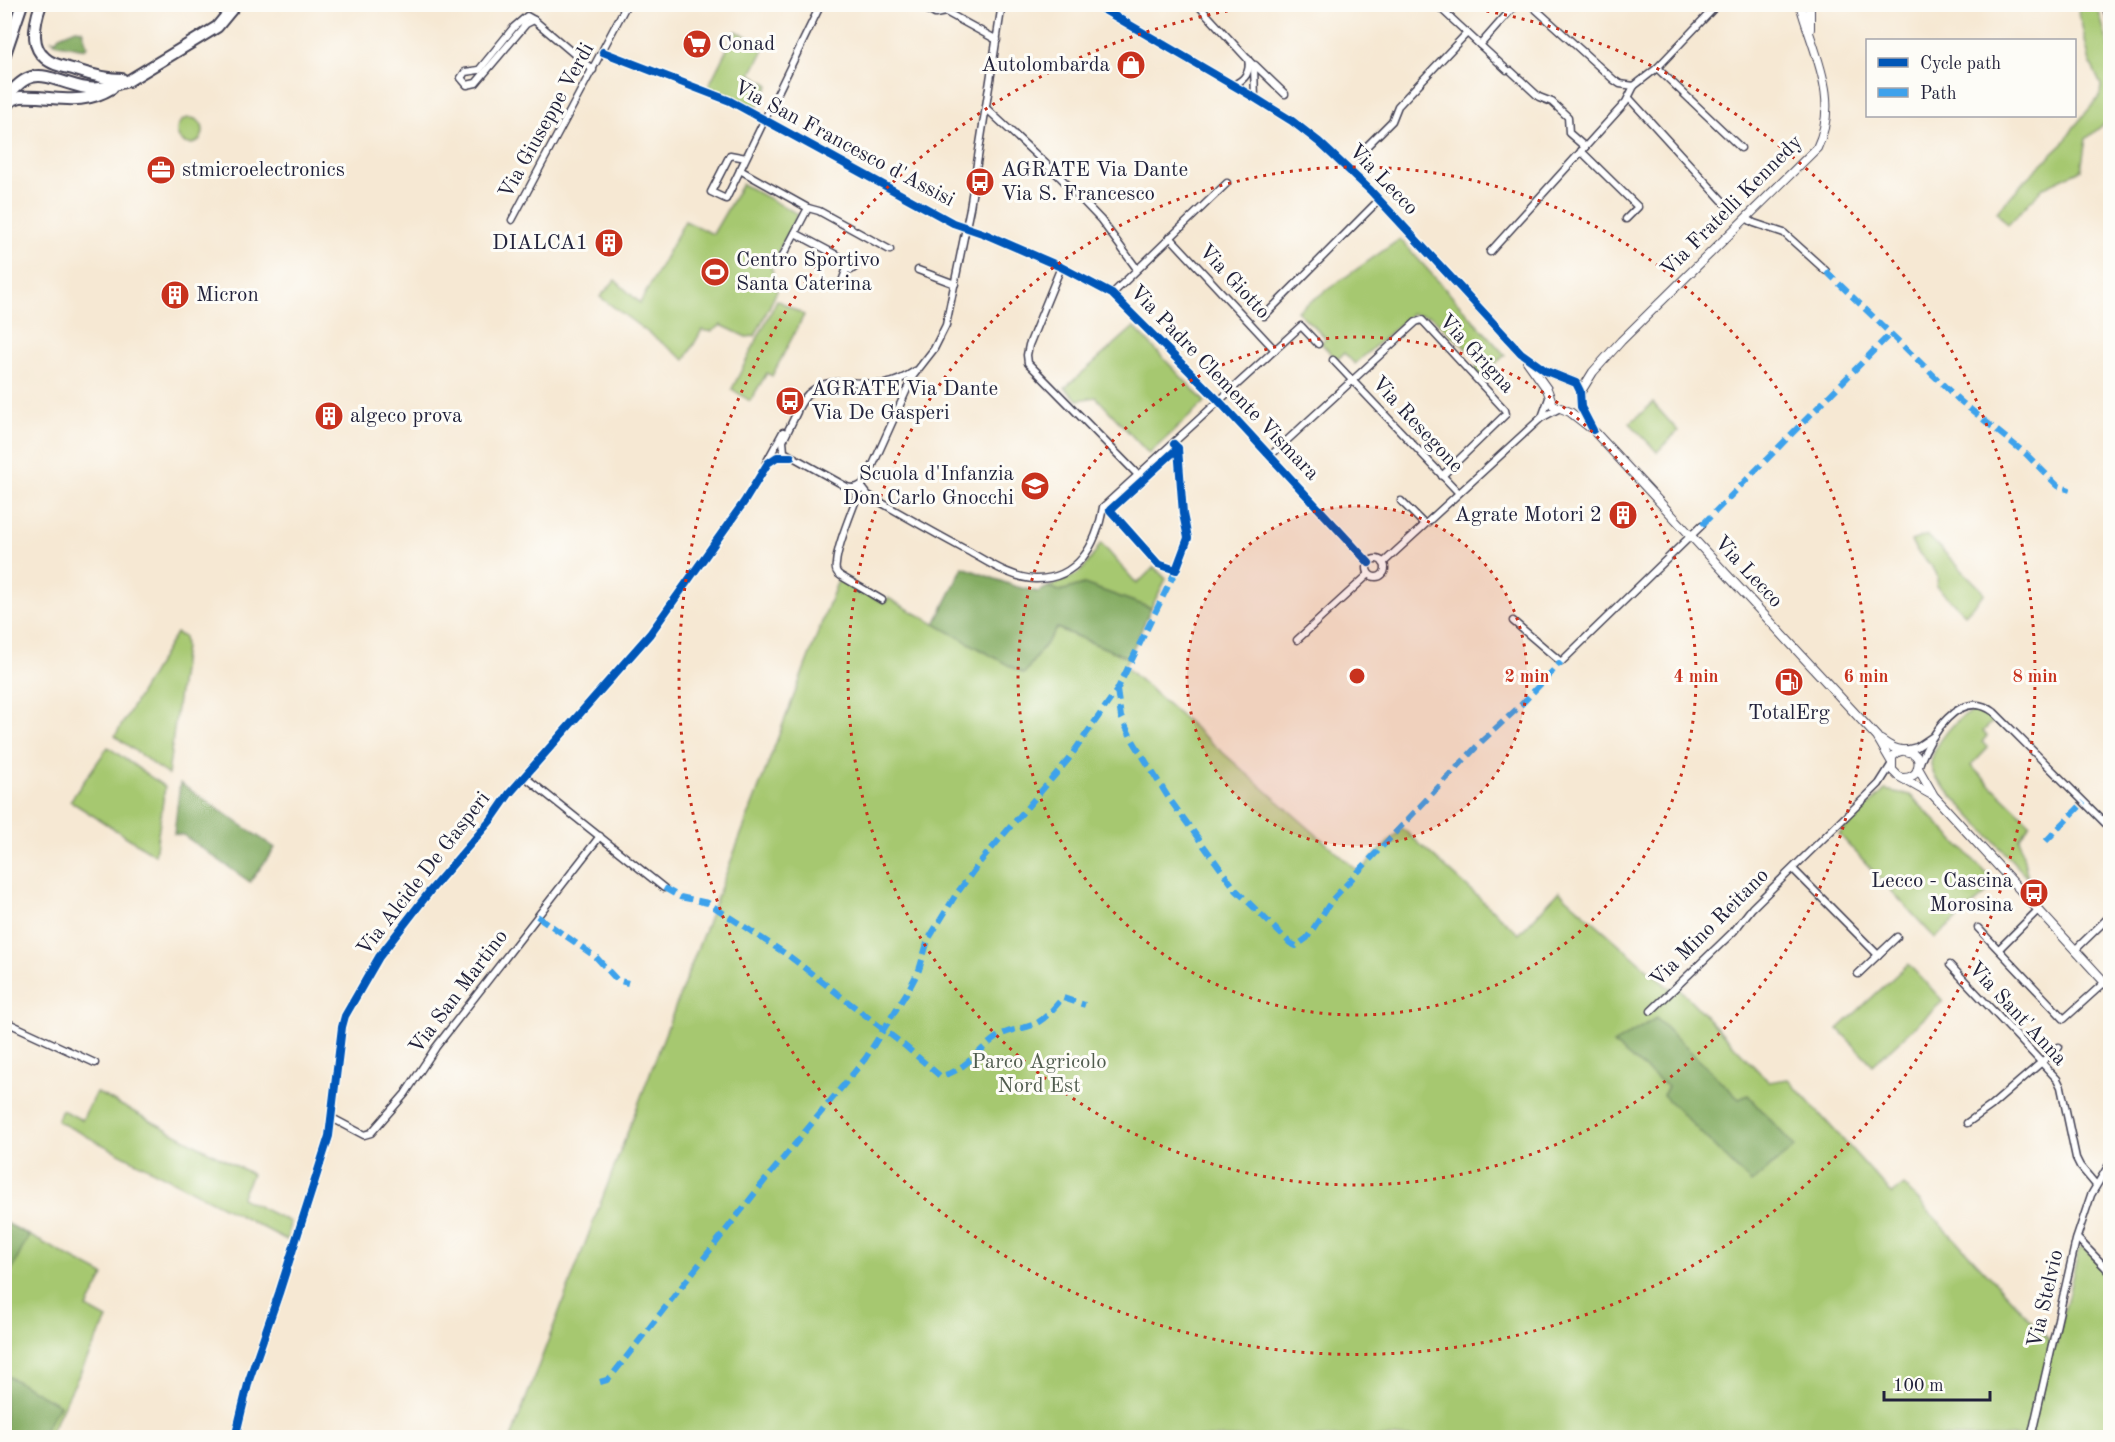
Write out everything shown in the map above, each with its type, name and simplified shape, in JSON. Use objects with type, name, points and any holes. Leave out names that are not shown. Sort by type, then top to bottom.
[{"type":"highway","points":[[4,57],[22,4]]},
{"type":"highway","points":[[41,4],[34,33],[38,47],[46,59],[97,77],[116,79],[135,77]]},
{"type":"highway","points":[[4,107],[20,97],[89,99],[135,77],[217,27],[234,4]]},
{"type":"highway","points":[[2108,4],[2110,13]]},
{"type":"highway","points":[[4,101],[20,83],[33,76],[48,77],[88,88],[120,84]]},
{"type":"street","name":"Via Giuseppe Verdi","points":[[512,220],[627,4]]},
{"type":"street","points":[[746,158],[730,155],[711,192],[726,199],[746,158],[764,120],[821,4]]},
{"type":"street","points":[[917,4],[935,14],[946,12],[997,40]]},
{"type":"street","name":"Via Lecco","points":[[1094,4],[1255,98],[1292,121],[1319,142],[1379,200],[1521,352],[1546,371],[1576,384],[1583,412],[1593,430],[1877,737],[1896,749],[1914,753],[1918,767],[1934,796],[2108,985]]},
{"type":"street","points":[[1197,4],[1285,94]]},
{"type":"street","points":[[1436,4],[1539,98],[1552,102],[1568,117],[1569,133],[1638,207],[1626,219]]},
{"type":"street","points":[[1480,45],[1516,4]]},
{"type":"street","points":[[1530,4],[1614,80],[1630,86]]},
{"type":"street","points":[[1630,86],[1657,68],[1718,4]]},
{"type":"street","name":"Via Fratelli Kennedy","points":[[1580,397],[1585,383],[1593,372],[1621,341],[1809,158],[1822,137],[1828,115],[1827,92],[1800,4]]},
{"type":"street","name":"Via Fratelli Kennedy","points":[[1810,4],[1810,37]]},
{"type":"street","points":[[882,600],[837,573],[835,566],[837,553],[861,486],[868,476],[900,403],[916,371],[931,353],[943,333],[967,227],[1002,5]]},
{"type":"street","points":[[534,20],[526,24],[476,83],[472,85],[464,83],[461,78],[465,72],[479,70],[514,27],[527,16],[534,20],[593,70]]},
{"type":"street","points":[[1357,156],[1392,120],[1398,106],[1467,33]]},
{"type":"street","name":"Via San Francesco d'Assisi","points":[[603,52],[730,101],[953,223],[967,227]]},
{"type":"street","points":[[1233,85],[1241,82],[1246,75],[1249,68],[1248,58]]},
{"type":"street","points":[[1248,58],[1255,69],[1253,86],[1255,98]]},
{"type":"street","points":[[1657,68],[1742,148]]},
{"type":"street","points":[[1490,252],[1629,99],[1630,86]]},
{"type":"street","points":[[1629,99],[1731,210]]},
{"type":"street","points":[[987,109],[1060,177],[1093,212],[1137,269]]},
{"type":"street","points":[[740,170],[890,250]]},
{"type":"street","points":[[1112,294],[1227,183]]},
{"type":"street","points":[[1264,316],[1379,200]]},
{"type":"street","points":[[778,265],[808,208]]},
{"type":"street","points":[[1746,218],[1754,223],[1784,232],[1826,271]]},
{"type":"street","name":"Via Padre Clemente Vismara","points":[[967,227],[1061,267],[1112,294],[1219,401],[1369,563]]},
{"type":"street","points":[[795,233],[844,259],[854,257],[858,265],[856,268],[847,268]]},
{"type":"street","name":"Via Giotto","points":[[1170,237],[1275,350]]},
{"type":"street","points":[[844,259],[844,265],[847,268]]},
{"type":"street","points":[[1061,267],[1029,345],[1027,355],[1029,363],[1138,476]]},
{"type":"street","points":[[841,284],[847,268]]},
{"type":"street","points":[[918,270],[955,284]]},
{"type":"street","name":"Via Grigna","points":[[1352,380],[1418,320],[1425,322],[1505,410],[1506,414],[1442,476]]},
{"type":"street","points":[[861,486],[868,495],[1000,568],[1027,578],[1047,578],[1067,570],[1083,558],[1094,541],[1103,507],[1301,326],[1318,344]]},
{"type":"street","name":"Via Lecco","points":[[1521,352],[1549,395],[1552,405],[1593,430]]},
{"type":"street","name":"Via Resegone","points":[[1333,360],[1458,492]]},
{"type":"street","points":[[861,486],[849,488],[791,457],[783,450],[783,444],[797,411],[810,392],[828,383],[842,381],[884,384],[916,371]]},
{"type":"street","points":[[1541,418],[1553,382],[1579,378],[1593,372]]},
{"type":"street","points":[[1270,456],[1352,380]]},
{"type":"street","points":[[896,381],[902,388],[900,403]]},
{"type":"street","points":[[1383,563],[1541,418],[1573,408],[1580,397]]},
{"type":"street","name":"Via Alcide De Gasperi","points":[[235,1437],[247,1384],[327,1144],[343,1023],[367,976],[430,891],[525,777],[656,627],[744,502],[797,411]]},
{"type":"street","points":[[763,470],[775,458],[791,457]]},
{"type":"street","points":[[1401,501],[1424,524]]},
{"type":"street","points":[[1513,621],[1562,662],[1702,525]]},
{"type":"street","points":[[1376,560],[1383,563],[1382,574],[1376,577],[1369,574],[1367,568],[1369,563],[1376,560]]},
{"type":"street","points":[[1297,640],[1369,574]]},
{"type":"street","points":[[1900,777],[1911,777],[1935,735],[1957,710],[1973,703],[1994,712],[2110,828]]},
{"type":"street","points":[[1891,763],[1898,752],[1917,747],[1935,735]]},
{"type":"street","name":"Via Lecco","points":[[1877,737],[1891,763],[1892,770],[1934,796]]},
{"type":"street","name":"Via Mino Reitano","points":[[1879,784],[1891,763]]},
{"type":"street","points":[[525,777],[664,888]]},
{"type":"street","name":"Via Mino Reitano","points":[[1651,1011],[1734,931],[1752,908],[1879,784],[1900,777]]},
{"type":"street","name":"Via San Martino","points":[[332,1118],[364,1135],[372,1133],[405,1094],[436,1047],[600,836]]},
{"type":"street","name":"Via Mino Reitano","points":[[1793,869],[1878,955]]},
{"type":"street","points":[[1999,949],[2038,910]]},
{"type":"street","points":[[2075,950],[2110,916]]},
{"type":"street","points":[[1978,928],[2064,1019],[2108,985]]},
{"type":"street","points":[[1858,974],[1897,937]]},
{"type":"street","name":"Via Sant'Anna","points":[[1950,965],[2057,1079],[2061,1087],[2076,1158],[2096,1185]]},
{"type":"street","points":[[4,1021],[95,1063]]},
{"type":"street","points":[[1967,1123],[1991,1106],[2059,1047]]},
{"type":"street","name":"Via Stelvio","points":[[2031,1437],[2077,1238],[2096,1185],[2110,1164]]},
{"type":"street","name":"Via Stelvio","points":[[2077,1238],[2110,1272]]},
{"type":"green space","points":[[2077,5],[2097,5],[2110,51],[2110,119],[2086,139],[2081,170],[2044,187],[2008,225],[1997,212],[2026,179],[2063,144],[2100,96],[2101,85],[2090,62]]},
{"type":"green space","points":[[76,29],[82,30],[87,46],[85,49],[58,44],[52,40],[56,40],[59,36]]},
{"type":"green space","points":[[736,31],[766,46],[751,74],[769,85],[757,107],[708,87]]},
{"type":"green space","points":[[190,118],[199,122],[203,131],[199,140],[190,144],[181,140],[177,131],[181,122]]},
{"type":"green space","name":"Centro Sportivo Santa Caterina","points":[[742,184],[798,214],[771,265],[777,291],[755,336],[746,337],[721,325],[712,331],[702,330],[685,360],[600,297],[615,280],[640,303],[685,221],[713,234]]},
{"type":"green space","points":[[1400,239],[1505,355],[1481,377],[1474,369],[1481,362],[1431,316],[1411,314],[1355,364],[1344,353],[1337,360],[1321,343],[1326,338],[1297,311]]},
{"type":"green space","points":[[777,300],[804,315],[772,376],[767,373],[750,401],[732,389]]},
{"type":"green space","points":[[1134,327],[1205,402],[1149,454],[1096,397],[1078,400],[1065,388]]},
{"type":"green space","points":[[1653,403],[1678,431],[1657,452],[1630,423]]},
{"type":"green space","points":[[1927,535],[1985,593],[1965,614],[1936,586],[1936,573],[1918,553],[1911,541]]},
{"type":"green space","points":[[1101,543],[1137,584],[1154,567],[1166,579],[1151,608],[1084,584],[1060,591],[1048,587],[1080,572]]},
{"type":"green space","points":[[963,567],[1014,586],[1038,592],[1048,587],[1060,591],[1084,584],[1151,608],[1129,658],[1057,628],[1024,674],[935,624]]},
{"type":"green space","name":"Parco Agricolo Nord Est","points":[[838,580],[885,603],[888,598],[1024,673],[1056,628],[1129,658],[1124,666],[1359,872],[1402,828],[1519,934],[1559,891],[1671,990],[1677,986],[1769,1082],[1788,1079],[1892,1194],[1904,1185],[2056,1347],[2079,1248],[2085,1247],[2110,1274],[2110,1437],[511,1438]]},
{"type":"green space","points":[[176,633],[184,637],[185,647],[168,775],[115,736]]},
{"type":"green space","points":[[1974,711],[1987,714],[1994,721],[1983,731],[1987,736],[1982,742],[1988,748],[1971,766],[2031,824],[2019,838],[2028,878],[1935,777],[1932,770],[1933,756],[1941,740],[1960,718]]},
{"type":"green space","points":[[108,747],[165,787],[155,855],[70,801]]},
{"type":"green space","points":[[180,783],[275,848],[250,882],[183,835],[174,834]]},
{"type":"green space","points":[[1885,790],[1910,795],[1997,884],[1935,938],[1839,834]]},
{"type":"green space","points":[[1908,964],[1943,1001],[1873,1065],[1838,1029]]},
{"type":"green space","points":[[1656,1018],[1739,1099],[1748,1095],[1795,1147],[1751,1183],[1663,1095],[1668,1087],[1613,1044]]},
{"type":"green space","points":[[96,1092],[252,1174],[241,1198],[290,1222],[287,1240],[57,1121],[62,1110],[82,1120]]},
{"type":"green space","points":[[6,1223],[104,1275],[87,1308],[107,1319],[48,1437],[5,1438]]},
{"type":"green space","points":[[6,1223],[29,1235],[5,1284],[4,1226]]},
{"type":"green space","points":[[4,1374],[60,1405],[40,1437],[5,1437]]},
{"type":"marked path","points":[[1826,271],[1959,400],[2026,454],[2058,486],[2070,490]]},
{"type":"marked path","points":[[1702,525],[1891,333]]},
{"type":"marked path","points":[[600,1382],[607,1380],[613,1374],[766,1179],[865,1059],[909,989],[919,970],[928,940],[955,896],[980,862],[1068,760],[1117,690],[1176,570]]},
{"type":"marked path","points":[[1117,690],[1121,717],[1168,797],[1236,890],[1290,943],[1296,946],[1307,938],[1332,900],[1357,873],[1482,741],[1519,707],[1561,662]]},
{"type":"marked path","points":[[2046,841],[2084,802]]},
{"type":"marked path","points":[[664,888],[680,897],[708,903],[789,956],[940,1076],[963,1066],[1002,1034],[1040,1021],[1063,998],[1085,1005]]},
{"type":"marked path","points":[[537,916],[596,957],[617,980],[628,983]]},
{"type":"cycle path","points":[[1094,4],[1255,98],[1292,121],[1319,142],[1370,190],[1521,353],[1546,371],[1576,383],[1580,391],[1581,407],[1593,430]]},
{"type":"cycle path","points":[[603,52],[730,101],[953,223],[985,234],[1061,267],[1112,294],[1219,401],[1369,563]]},
{"type":"cycle path","points":[[1174,444],[1178,448],[1110,510],[1158,564],[1176,570],[1188,538],[1183,514],[1178,448]]},
{"type":"cycle path","points":[[235,1438],[249,1380],[329,1136],[345,1016],[379,957],[430,891],[491,820],[509,794],[650,634],[744,502],[768,463],[777,457],[791,457]]},
{"type":"place","name":"Conad","points":[[697,44]]},
{"type":"place","name":"Autolombarda","points":[[1131,65]]},
{"type":"place","name":"stmicroelectronics","points":[[161,170]]},
{"type":"place","name":"AGRATE Via Dante Via S. Francesco","points":[[980,182]]},
{"type":"place","name":"DIALCA1","points":[[609,243]]},
{"type":"place","name":"Centro Sportivo Santa Caterina","points":[[715,272]]},
{"type":"place","name":"Micron","points":[[175,295]]},
{"type":"place","name":"AGRATE Via Dante Via De Gasperi","points":[[790,401]]},
{"type":"place","name":"algeco prova","points":[[329,416]]},
{"type":"place","name":"Scuola d'Infanzia Don Carlo Gnocchi","points":[[1035,486]]},
{"type":"place","name":"Agrate Motori 2","points":[[1623,515]]},
{"type":"place","name":"TotalErg","points":[[1789,682]]},
{"type":"place","name":"Lecco - Cascina Morosina","points":[[2034,893]]}]
